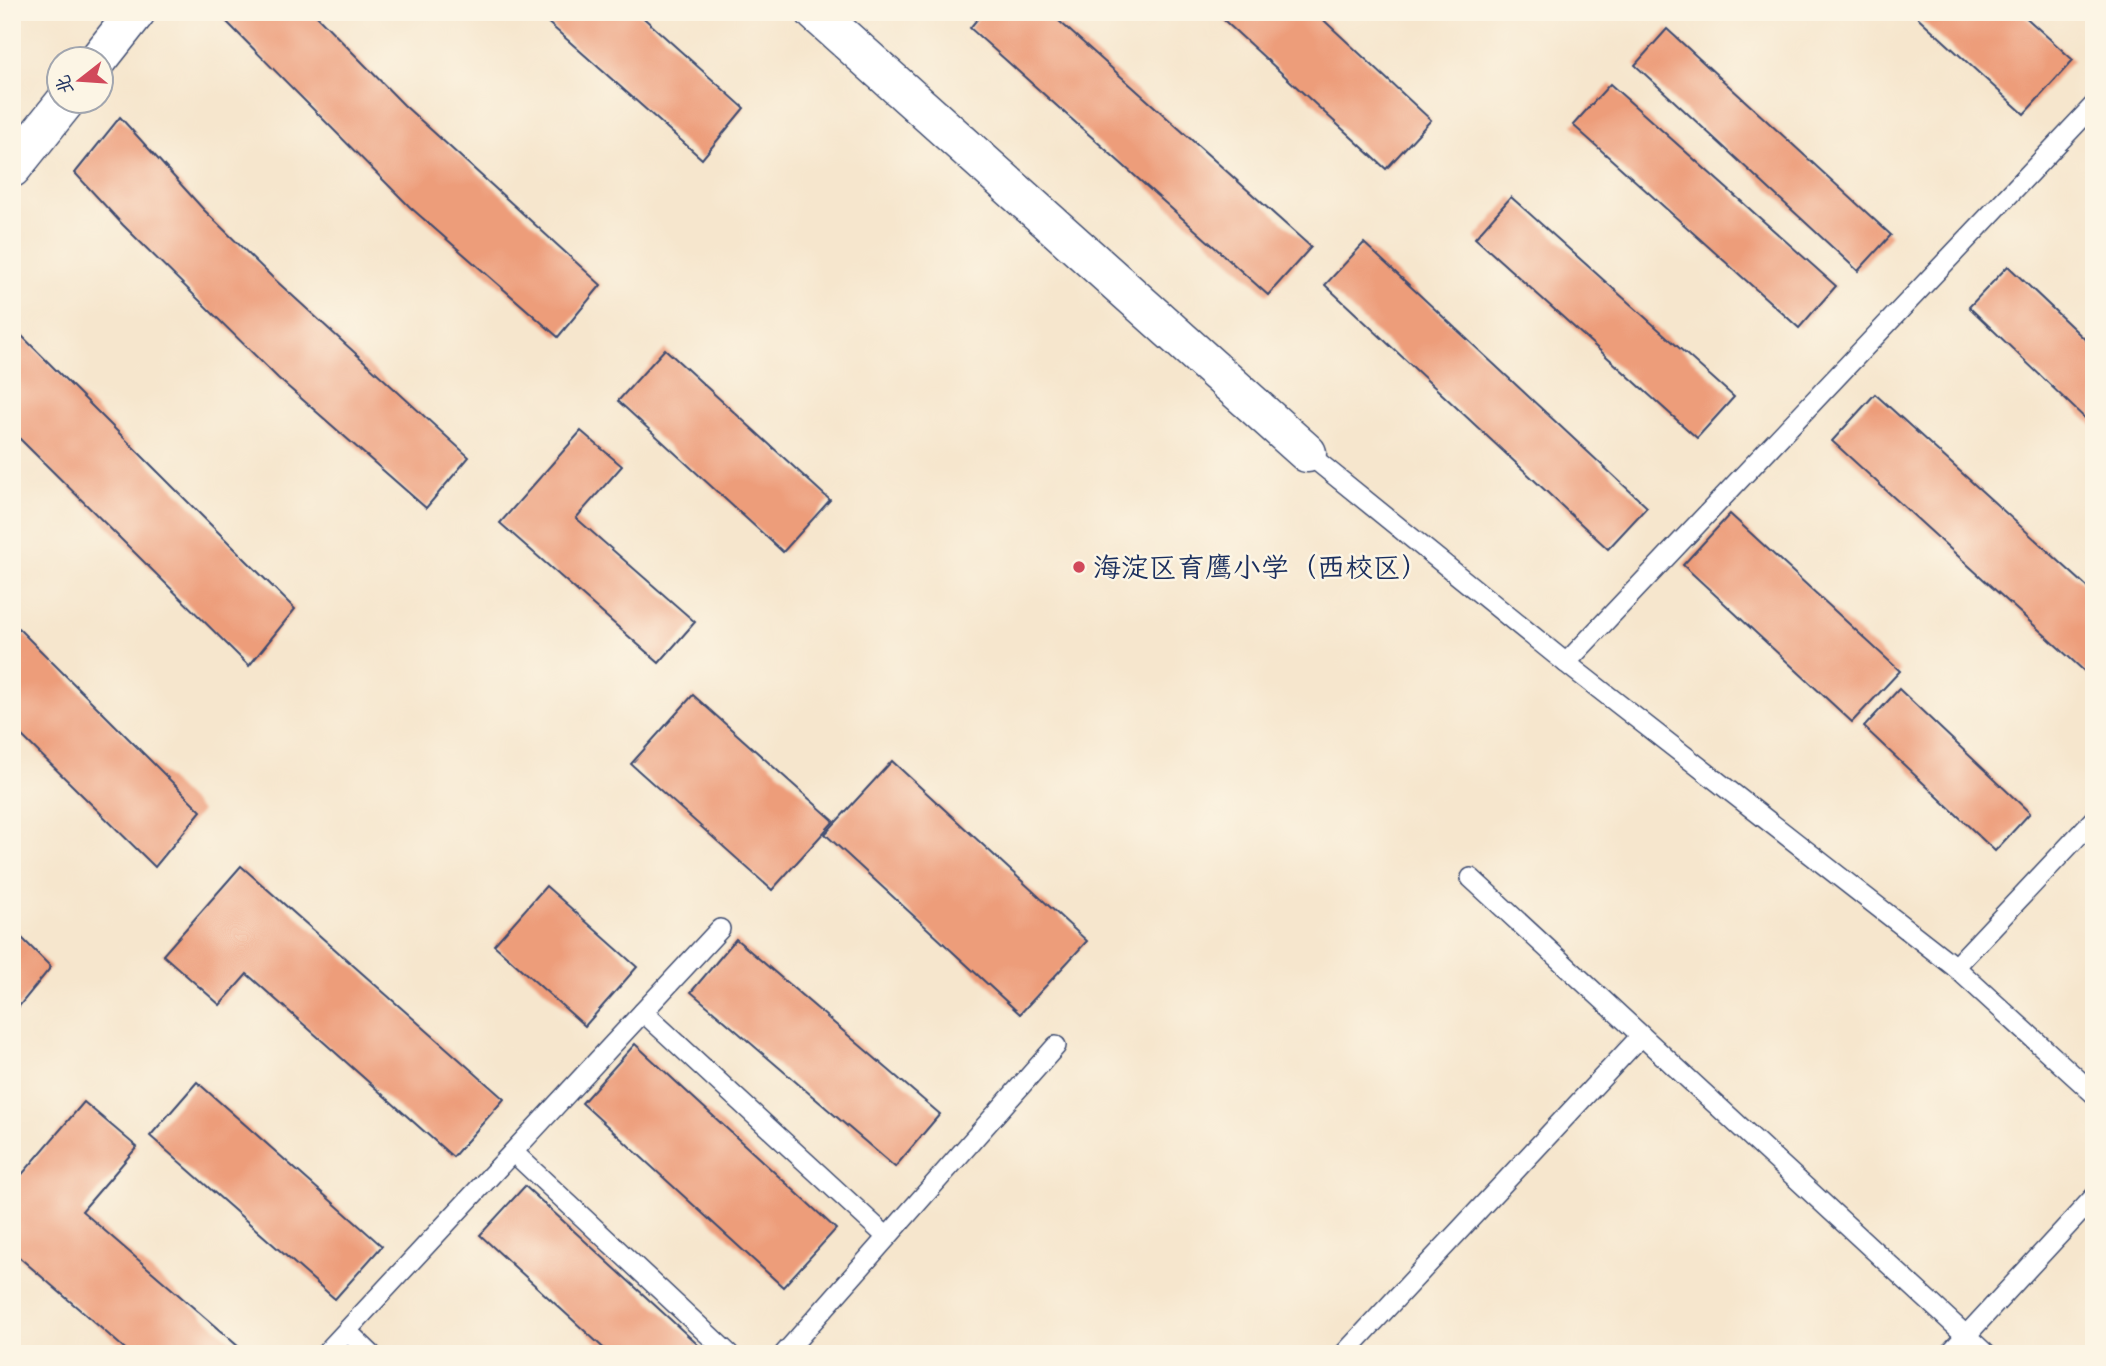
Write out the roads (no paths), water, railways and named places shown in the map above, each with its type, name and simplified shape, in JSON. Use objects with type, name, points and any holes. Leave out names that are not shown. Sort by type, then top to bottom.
[{"type":"street","points":[[109,46],[136,12]]},
{"type":"street","points":[[815,12],[1307,453]]},
{"type":"street","points":[[12,168],[54,116]]},
{"type":"lane","points":[[1566,663],[2094,105]]},
{"type":"lane","points":[[1307,453],[1566,663],[1955,967],[2094,1094]]},
{"type":"lane","points":[[1955,967],[2094,819]]},
{"type":"lane","points":[[1471,878],[1986,1354]]},
{"type":"lane","points":[[325,1354],[720,929]]},
{"type":"lane","points":[[643,1012],[887,1237]]},
{"type":"lane","points":[[1344,1354],[1641,1036]]},
{"type":"lane","points":[[784,1354],[1056,1046]]},
{"type":"lane","points":[[513,1152],[729,1354]]},
{"type":"lane","points":[[1949,1354],[2094,1197]]},
{"type":"lane","points":[[347,1331],[371,1354]]},
{"type":"place","name":"海淀区育鹰小学（西校区）","points":[[1079,567]]}]
